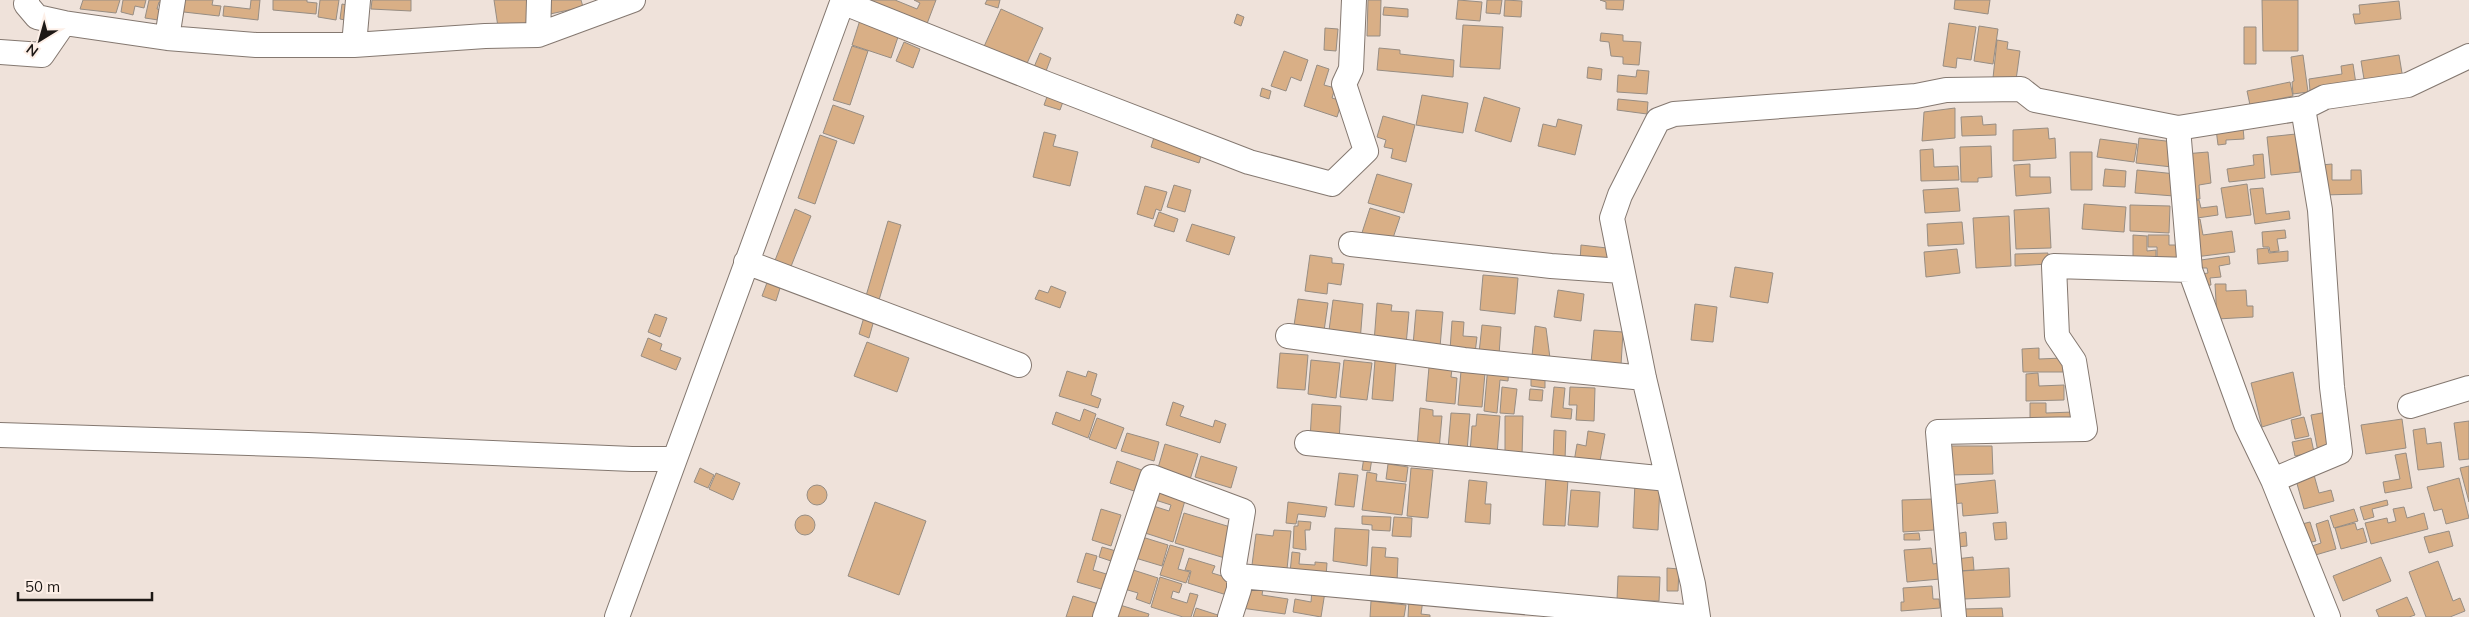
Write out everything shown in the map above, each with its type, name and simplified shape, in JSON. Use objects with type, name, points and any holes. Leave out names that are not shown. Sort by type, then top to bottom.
[{"type":"street","points":[[26,0],[26,4],[37,17],[64,23],[167,38],[256,45],[354,44],[485,36],[538,35],[633,0]]},
{"type":"street","points":[[167,38],[173,0]]},
{"type":"street","points":[[354,44],[358,0]]},
{"type":"street","points":[[538,35],[539,0]]},
{"type":"street","points":[[617,617],[673,459],[843,1],[1047,84],[1249,162],[1332,184],[1366,151],[1344,84],[1351,69],[1354,0]]},
{"type":"street","points":[[0,52],[42,55],[64,23]]},
{"type":"street","points":[[1698,617],[1693,584],[1644,378],[1612,218],[1620,195],[1658,120],[1674,114],[1916,96],[1946,90],[2021,89],[2035,100],[2178,128],[2302,108],[2325,97],[2408,85],[2469,56]]},
{"type":"street","points":[[2273,480],[2340,452],[2332,387],[2320,210],[2302,108]]},
{"type":"street","points":[[2178,128],[2190,270],[2246,424],[2273,480],[2328,617]]},
{"type":"street","points":[[1351,244],[1552,266],[1622,271]]},
{"type":"street","points":[[746,262],[1019,365]]},
{"type":"street","points":[[1954,617],[1938,432],[2084,429],[2074,362],[2057,336],[2054,266],[2190,270]]},
{"type":"street","points":[[1288,336],[1464,360],[1644,378]]},
{"type":"street","points":[[2410,406],[2469,388]]},
{"type":"street","points":[[0,435],[673,459]]},
{"type":"street","points":[[1307,443],[1668,478]]},
{"type":"street","points":[[1105,617],[1152,476],[1243,511],[1233,571],[1239,576],[1686,617]]},
{"type":"street","points":[[1230,617],[1239,589],[1239,576]]},
{"type":"building","points":[[83,0],[120,0],[116,13],[80,9]]},
{"type":"building","points":[[123,0],[146,0],[144,8],[135,6],[133,15],[121,12]]},
{"type":"building","points":[[149,0],[170,0],[170,4],[159,2],[157,9],[167,11],[165,21],[145,18]]},
{"type":"building","points":[[183,0],[213,0],[212,5],[221,6],[219,16],[175,11]]},
{"type":"building","points":[[251,0],[260,0],[258,20],[223,16],[224,6],[250,9]]},
{"type":"building","points":[[273,0],[307,0],[307,2],[317,3],[316,14],[273,10]]},
{"type":"building","points":[[320,0],[339,0],[336,20],[318,17]]},
{"type":"building","points":[[372,0],[411,0],[411,11],[371,9]]},
{"type":"building","points":[[494,0],[531,0],[534,22],[498,27]]},
{"type":"building","points":[[546,0],[581,0],[583,7],[550,14]]},
{"type":"building","points":[[869,0],[895,0],[917,9],[920,3],[914,0],[936,0],[925,29]]},
{"type":"building","points":[[987,0],[1000,0],[998,8],[985,4]]},
{"type":"building","points":[[1368,0],[1381,0],[1380,36],[1367,36]]},
{"type":"building","points":[[1458,0],[1482,2],[1480,21],[1456,19]]},
{"type":"building","points":[[1487,0],[1502,0],[1500,14],[1486,13]]},
{"type":"building","points":[[1505,0],[1522,1],[1521,17],[1504,16]]},
{"type":"building","points":[[1600,0],[1624,0],[1623,10],[1606,9],[1606,2]]},
{"type":"building","points":[[1955,0],[1990,0],[1988,14],[1954,9]]},
{"type":"building","points":[[2262,0],[2298,0],[2298,51],[2263,51]]},
{"type":"building","points":[[2399,1],[2401,19],[2355,24],[2353,14],[2360,14],[2359,5]]},
{"type":"building","points":[[342,4],[352,6],[350,21],[340,19]]},
{"type":"building","points":[[1384,7],[1408,9],[1408,17],[1383,15]]},
{"type":"building","points":[[1001,9],[1043,28],[1024,70],[982,51]]},
{"type":"building","points":[[1237,14],[1244,17],[1241,26],[1234,23]]},
{"type":"building","points":[[861,17],[900,31],[891,58],[852,45]]},
{"type":"building","points":[[1949,23],[1976,27],[1971,60],[1957,58],[1956,68],[1943,66]]},
{"type":"building","points":[[1463,25],[1503,27],[1500,69],[1460,67]]},
{"type":"building","points":[[1979,26],[1998,29],[1993,64],[1974,61]]},
{"type":"building","points":[[2244,27],[2256,27],[2256,64],[2244,64]]},
{"type":"building","points":[[1325,28],[1338,29],[1336,51],[1324,50]]},
{"type":"building","points":[[1601,33],[1623,35],[1623,41],[1641,42],[1639,65],[1623,64],[1623,57],[1611,56],[1609,42],[1600,41]]},
{"type":"building","points":[[1997,40],[2008,42],[2007,49],[2020,51],[2016,80],[1993,78]]},
{"type":"building","points":[[904,42],[920,49],[913,68],[896,61]]},
{"type":"building","points":[[852,46],[868,51],[850,105],[833,100]]},
{"type":"building","points":[[1379,48],[1400,50],[1400,54],[1454,60],[1453,77],[1377,70]]},
{"type":"building","points":[[1284,51],[1308,60],[1301,81],[1291,77],[1286,91],[1271,86]]},
{"type":"building","points":[[1040,53],[1051,58],[1043,79],[1031,74]]},
{"type":"building","points":[[2303,55],[2308,92],[2293,94],[2292,82],[2294,81],[2291,57]]},
{"type":"building","points":[[2399,55],[2403,79],[2365,85],[2361,61]]},
{"type":"building","points":[[2353,64],[2356,84],[2310,91],[2309,79],[2342,74],[2341,66]]},
{"type":"building","points":[[1317,65],[1329,69],[1324,85],[1335,88],[1332,98],[1342,101],[1337,117],[1304,106]]},
{"type":"building","points":[[1588,67],[1602,69],[1601,80],[1587,78]]},
{"type":"building","points":[[1637,70],[1649,71],[1647,94],[1617,92],[1618,75],[1636,77]]},
{"type":"building","points":[[2290,82],[2293,96],[2250,105],[2247,91]]},
{"type":"building","points":[[1262,88],[1271,91],[1269,99],[1260,96]]},
{"type":"building","points":[[1048,94],[1064,99],[1060,110],[1044,105]]},
{"type":"building","points":[[1422,95],[1468,103],[1463,133],[1416,125]]},
{"type":"building","points":[[1484,97],[1520,108],[1511,142],[1475,131]]},
{"type":"building","points":[[1618,99],[1648,102],[1647,114],[1617,110]]},
{"type":"building","points":[[833,105],[864,116],[854,144],[823,133]]},
{"type":"building","points":[[1955,108],[1955,138],[1922,141],[1924,112]]},
{"type":"building","points":[[1383,116],[1415,125],[1406,162],[1391,158],[1393,149],[1384,147],[1386,140],[1377,137]]},
{"type":"building","points":[[1982,116],[1983,125],[1996,124],[1996,135],[1962,136],[1961,117]]},
{"type":"building","points":[[1558,119],[1582,125],[1575,155],[1538,146],[1543,124],[1556,127]]},
{"type":"building","points":[[2243,127],[2244,139],[2226,140],[2226,144],[2218,145],[2216,129]]},
{"type":"building","points":[[2048,128],[2049,139],[2055,138],[2056,158],[2013,161],[2013,130]]},
{"type":"building","points":[[1044,132],[1056,135],[1053,146],[1078,152],[1070,186],[1033,177]]},
{"type":"building","points":[[1155,134],[1203,150],[1199,163],[1151,147]]},
{"type":"building","points":[[2296,134],[2300,172],[2271,175],[2267,137]]},
{"type":"building","points":[[820,135],[837,141],[815,204],[798,198]]},
{"type":"building","points":[[2139,138],[2175,142],[2172,167],[2136,163]]},
{"type":"building","points":[[2100,139],[2137,144],[2134,162],[2097,157]]},
{"type":"building","points":[[1991,146],[1992,177],[1978,178],[1978,182],[1961,182],[1960,147]]},
{"type":"building","points":[[1933,149],[1934,167],[1958,166],[1959,180],[1921,181],[1920,150]]},
{"type":"building","points":[[2070,152],[2092,152],[2092,190],[2071,190]]},
{"type":"building","points":[[2208,152],[2211,183],[2199,185],[2200,199],[2189,200],[2184,154]]},
{"type":"building","points":[[2263,154],[2265,178],[2229,182],[2227,169],[2254,165],[2253,155]]},
{"type":"building","points":[[2030,164],[2030,177],[2050,177],[2051,193],[2016,196],[2014,165]]},
{"type":"building","points":[[2332,164],[2332,180],[2351,180],[2351,170],[2361,170],[2362,194],[2323,195],[2321,165]]},
{"type":"building","points":[[2105,169],[2126,171],[2125,187],[2103,186]]},
{"type":"building","points":[[2137,170],[2176,174],[2174,196],[2135,193]]},
{"type":"building","points":[[1377,174],[1412,184],[1404,213],[1368,203]]},
{"type":"building","points":[[2247,184],[2251,215],[2226,218],[2221,188]]},
{"type":"building","points":[[1174,185],[1191,190],[1185,212],[1167,207]]},
{"type":"building","points":[[1145,186],[1167,192],[1161,211],[1156,209],[1153,219],[1137,214]]},
{"type":"building","points":[[1958,188],[1960,211],[1925,213],[1923,190]]},
{"type":"building","points":[[2263,188],[2266,214],[2289,211],[2290,219],[2255,224],[2250,189]]},
{"type":"building","points":[[2199,200],[2201,208],[2217,206],[2218,215],[2190,219],[2188,202]]},
{"type":"building","points":[[2084,204],[2126,207],[2124,232],[2082,229]]},
{"type":"building","points":[[2130,205],[2170,206],[2169,233],[2130,231]]},
{"type":"building","points":[[1370,208],[1400,217],[1390,247],[1359,242]]},
{"type":"building","points":[[2049,208],[2051,248],[2016,249],[2014,210]]},
{"type":"building","points":[[795,209],[811,216],[790,269],[774,263]]},
{"type":"building","points":[[1159,212],[1178,219],[1174,232],[1154,226]]},
{"type":"building","points":[[2009,216],[2011,266],[1976,268],[1973,218]]},
{"type":"building","points":[[2200,219],[2203,235],[2232,231],[2235,252],[2195,257],[2190,220]]},
{"type":"building","points":[[888,221],[901,225],[879,300],[866,296]]},
{"type":"building","points":[[1962,222],[1964,244],[1928,246],[1927,224]]},
{"type":"building","points":[[1192,224],[1235,237],[1229,255],[1186,241]]},
{"type":"building","points":[[2285,230],[2286,238],[2277,239],[2279,251],[2270,252],[2269,247],[2263,247],[2262,232]]},
{"type":"building","points":[[2133,235],[2147,236],[2147,251],[2156,250],[2156,263],[2133,263]]},
{"type":"building","points":[[2148,235],[2169,235],[2169,245],[2180,245],[2180,261],[2157,261],[2157,247],[2148,247]]},
{"type":"building","points":[[1581,245],[1607,248],[1608,264],[1580,261]]},
{"type":"building","points":[[2268,248],[2269,253],[2288,251],[2288,261],[2258,264],[2257,249]]},
{"type":"building","points":[[1957,249],[1960,273],[1926,277],[1924,252]]},
{"type":"building","points":[[2048,253],[2048,264],[2015,266],[2015,254]]},
{"type":"building","points":[[1310,255],[1332,258],[1332,263],[1344,264],[1341,285],[1328,283],[1327,294],[1305,291]]},
{"type":"building","points":[[2229,256],[2230,264],[2219,266],[2221,277],[2210,278],[2211,285],[2203,286],[2202,274],[2208,273],[2207,268],[2202,268],[2201,260]]},
{"type":"building","points":[[1735,267],[1773,273],[1768,303],[1730,297]]},
{"type":"building","points":[[1483,275],[1518,278],[1515,314],[1480,310]]},
{"type":"building","points":[[768,280],[781,285],[776,301],[762,296]]},
{"type":"building","points":[[2215,284],[2226,284],[2226,291],[2246,290],[2247,306],[2253,306],[2253,317],[2217,319]]},
{"type":"building","points":[[1051,286],[1066,292],[1060,308],[1035,299],[1039,290],[1048,293]]},
{"type":"building","points":[[1558,290],[1584,294],[1581,321],[1554,317]]},
{"type":"building","points":[[1298,299],[1328,303],[1323,338],[1293,332]]},
{"type":"building","points":[[1333,300],[1363,304],[1360,342],[1328,338]]},
{"type":"building","points":[[1377,303],[1392,305],[1391,311],[1409,312],[1406,345],[1374,342]]},
{"type":"building","points":[[1695,304],[1717,307],[1713,342],[1691,340]]},
{"type":"building","points":[[1416,310],[1443,312],[1440,347],[1413,345]]},
{"type":"building","points":[[655,314],[667,318],[660,337],[648,332]]},
{"type":"building","points":[[864,317],[874,320],[869,338],[859,334]]},
{"type":"building","points":[[1452,321],[1464,322],[1463,336],[1477,337],[1475,353],[1450,350]]},
{"type":"building","points":[[1482,325],[1501,327],[1499,355],[1479,353]]},
{"type":"building","points":[[1535,326],[1546,328],[1550,358],[1532,356]]},
{"type":"building","points":[[1594,330],[1623,332],[1621,365],[1591,363]]},
{"type":"building","points":[[648,338],[662,344],[660,350],[681,358],[676,370],[641,356]]},
{"type":"building","points":[[867,342],[909,358],[897,392],[854,376]]},
{"type":"building","points":[[2039,348],[2039,359],[2063,358],[2063,372],[2023,372],[2022,349]]},
{"type":"building","points":[[1280,353],[1308,355],[1305,390],[1277,388]]},
{"type":"building","points":[[1311,360],[1340,363],[1336,398],[1308,394]]},
{"type":"building","points":[[1344,360],[1372,363],[1367,400],[1340,397]]},
{"type":"building","points":[[1375,360],[1396,362],[1393,401],[1372,399]]},
{"type":"building","points":[[1488,365],[1509,367],[1508,381],[1500,380],[1497,413],[1484,411]]},
{"type":"building","points":[[1429,367],[1452,369],[1451,377],[1457,378],[1455,404],[1426,401]]},
{"type":"building","points":[[1067,371],[1086,377],[1088,371],[1097,374],[1091,395],[1101,399],[1098,408],[1059,396]]},
{"type":"building","points":[[1461,371],[1485,373],[1482,407],[1458,405]]},
{"type":"building","points":[[2293,372],[2301,415],[2262,427],[2251,383]]},
{"type":"building","points":[[2038,373],[2039,386],[2064,385],[2064,400],[2026,401],[2026,374]]},
{"type":"building","points":[[1531,378],[1545,379],[1545,388],[1531,386]]},
{"type":"building","points":[[1502,387],[1517,389],[1514,414],[1500,413]]},
{"type":"building","points":[[1554,387],[1565,388],[1563,408],[1572,409],[1571,419],[1551,417]]},
{"type":"building","points":[[1570,387],[1595,388],[1594,421],[1576,420],[1577,405],[1569,405]]},
{"type":"building","points":[[1530,389],[1543,390],[1542,401],[1529,400]]},
{"type":"building","points":[[1173,402],[1184,406],[1180,416],[1213,427],[1215,420],[1226,424],[1220,443],[1166,425]]},
{"type":"building","points":[[2030,403],[2046,403],[2046,413],[2073,412],[2073,425],[2030,426]]},
{"type":"building","points":[[1312,404],[1341,406],[1339,442],[1310,440]]},
{"type":"building","points":[[1420,408],[1433,410],[1433,416],[1442,416],[1439,450],[1417,448]]},
{"type":"building","points":[[1084,409],[1096,414],[1088,438],[1052,424],[1056,412],[1080,421]]},
{"type":"building","points":[[2327,412],[2335,449],[2318,452],[2311,415]]},
{"type":"building","points":[[1451,413],[1470,414],[1467,451],[1448,449]]},
{"type":"building","points":[[1477,414],[1500,416],[1497,455],[1470,453],[1472,426],[1476,426]]},
{"type":"building","points":[[1505,416],[1523,416],[1522,456],[1505,456]]},
{"type":"building","points":[[2304,417],[2309,436],[2295,439],[2291,420]]},
{"type":"building","points":[[1097,418],[1124,428],[1116,449],[1089,439]]},
{"type":"building","points":[[2402,419],[2406,448],[2366,454],[2361,425]]},
{"type":"building","points":[[2469,421],[2469,459],[2459,460],[2454,423]]},
{"type":"building","points":[[2425,428],[2427,444],[2441,442],[2444,467],[2418,470],[2413,430]]},
{"type":"building","points":[[1554,430],[1566,431],[1565,460],[1553,460]]},
{"type":"building","points":[[1588,431],[1605,434],[1599,466],[1574,462],[1577,444],[1586,446]]},
{"type":"building","points":[[1127,433],[1159,442],[1154,461],[1121,451]]},
{"type":"building","points":[[2311,438],[2314,452],[2295,456],[2292,442]]},
{"type":"building","points":[[1165,444],[1198,454],[1188,486],[1158,468]]},
{"type":"building","points":[[1950,446],[1992,446],[1993,474],[1951,475]]},
{"type":"building","points":[[2406,453],[2412,488],[2385,493],[2383,482],[2400,479],[2395,455]]},
{"type":"building","points":[[1201,456],[1237,467],[1231,488],[1195,477]]},
{"type":"building","points":[[1364,457],[1372,458],[1370,471],[1362,470]]},
{"type":"building","points":[[1117,461],[1147,472],[1140,493],[1110,483]]},
{"type":"building","points":[[1388,464],[1408,467],[1406,482],[1386,479]]},
{"type":"building","points":[[2469,466],[2469,502],[2460,468]]},
{"type":"building","points":[[700,468],[714,475],[708,488],[694,482]]},
{"type":"building","points":[[1411,468],[1433,470],[1428,518],[1407,516]]},
{"type":"building","points":[[1367,472],[1377,474],[1376,481],[1406,484],[1402,515],[1362,510]]},
{"type":"building","points":[[716,473],[740,483],[733,500],[709,489]]},
{"type":"building","points":[[1339,473],[1358,475],[1354,507],[1335,505]]},
{"type":"building","points":[[2314,475],[2319,493],[2331,490],[2334,501],[2304,509],[2296,480]]},
{"type":"building","points":[[1546,477],[1568,479],[1565,526],[1543,525]]},
{"type":"building","points":[[2459,478],[2469,518],[2446,524],[2442,509],[2434,511],[2427,487]]},
{"type":"building","points":[[1469,480],[1487,482],[1485,504],[1491,504],[1490,524],[1465,522]]},
{"type":"building","points":[[1995,480],[1998,513],[1963,516],[1962,503],[1952,504],[1950,485]]},
{"type":"building","points":[[1635,482],[1660,483],[1658,530],[1633,528]]},
{"type":"building","points":[[817,485],[824,488],[827,495],[824,502],[817,505],[810,502],[807,495],[810,488]]},
{"type":"building","points":[[1152,487],[1186,497],[1173,542],[1139,531],[1147,504],[1169,511],[1171,505],[1149,498]]},
{"type":"building","points":[[1571,490],[1600,492],[1598,527],[1568,525]]},
{"type":"building","points":[[1933,499],[1934,530],[1903,532],[1902,500]]},
{"type":"building","points":[[2387,500],[2388,505],[2372,509],[2374,517],[2364,520],[2360,507]]},
{"type":"building","points":[[875,502],[926,521],[899,595],[848,576]]},
{"type":"building","points":[[1288,502],[1327,507],[1325,517],[1298,514],[1296,524],[1286,523]]},
{"type":"building","points":[[2404,507],[2407,518],[2424,513],[2428,529],[2371,544],[2365,523],[2387,518],[2388,523],[2396,521],[2393,509]]},
{"type":"building","points":[[1101,509],[1121,515],[1111,546],[1092,540]]},
{"type":"building","points":[[2354,509],[2358,521],[2334,528],[2330,516]]},
{"type":"building","points":[[1184,513],[1237,529],[1228,559],[1175,543]]},
{"type":"building","points":[[801,515],[809,515],[815,521],[815,529],[809,535],[801,535],[795,529],[795,521]]},
{"type":"building","points":[[1362,516],[1391,517],[1390,531],[1372,530],[1372,525],[1362,524]]},
{"type":"building","points":[[1394,517],[1412,518],[1411,537],[1392,536]]},
{"type":"building","points":[[2328,520],[2336,549],[2312,556],[2309,547],[2321,543],[2316,524]]},
{"type":"building","points":[[1298,521],[1311,522],[1310,530],[1305,530],[1306,550],[1293,548],[1294,526],[1298,526]]},
{"type":"building","points":[[2006,522],[2007,539],[1995,540],[1993,523]]},
{"type":"building","points":[[2310,522],[2316,541],[2308,543],[2302,524]]},
{"type":"building","points":[[2355,523],[2357,530],[2363,528],[2367,542],[2341,549],[2335,528]]},
{"type":"building","points":[[1335,528],[1369,530],[1367,566],[1333,561]]},
{"type":"building","points":[[1274,530],[1291,531],[1287,569],[1252,565],[1256,534],[1273,536]]},
{"type":"building","points":[[2449,531],[2453,546],[2429,553],[2424,537]]},
{"type":"building","points":[[1966,532],[1967,546],[1957,547],[1955,534]]},
{"type":"building","points":[[1919,533],[1920,540],[1904,540],[1904,534]]},
{"type":"building","points":[[1139,536],[1168,545],[1162,566],[1132,557]]},
{"type":"building","points":[[1170,545],[1184,549],[1178,569],[1190,572],[1186,583],[1160,575]]},
{"type":"building","points":[[1102,547],[1123,553],[1120,564],[1099,557]]},
{"type":"building","points":[[1372,547],[1386,548],[1385,557],[1398,558],[1397,582],[1370,580]]},
{"type":"building","points":[[1931,548],[1933,564],[1939,563],[1940,579],[1907,582],[1904,550]]},
{"type":"building","points":[[1292,552],[1300,553],[1299,564],[1315,565],[1315,562],[1327,563],[1326,577],[1290,573]]},
{"type":"building","points":[[1086,553],[1097,556],[1093,570],[1113,576],[1108,591],[1077,582]]},
{"type":"building","points":[[1973,557],[1974,570],[1957,571],[1956,559]]},
{"type":"building","points":[[2381,557],[2391,581],[2343,601],[2333,576]]},
{"type":"building","points":[[1189,558],[1215,566],[1212,573],[1235,580],[1230,596],[1188,583],[1191,571],[1185,570]]},
{"type":"building","points":[[2438,561],[2453,601],[2460,598],[2465,611],[2450,617],[2426,617],[2409,572]]},
{"type":"building","points":[[1127,568],[1158,578],[1150,604],[1136,599],[1138,593],[1121,588]]},
{"type":"building","points":[[1667,568],[1679,569],[1678,591],[1667,591]]},
{"type":"building","points":[[2009,568],[2010,597],[1964,599],[1962,571]]},
{"type":"building","points":[[1618,576],[1660,577],[1659,601],[1617,600]]},
{"type":"building","points":[[1160,577],[1182,584],[1179,593],[1173,591],[1171,598],[1187,603],[1190,593],[1198,595],[1191,617],[1183,617],[1151,607]]},
{"type":"building","points":[[1245,580],[1264,583],[1262,595],[1288,599],[1285,614],[1241,608]]},
{"type":"building","points":[[1932,586],[1933,599],[1939,599],[1940,608],[1901,611],[1901,602],[1904,602],[1903,588]]},
{"type":"building","points":[[1312,590],[1325,592],[1321,617],[1293,612],[1295,599],[1311,602]]},
{"type":"building","points":[[1073,596],[1102,605],[1099,617],[1066,617]]},
{"type":"building","points":[[2407,597],[2415,615],[2409,617],[2379,617],[2376,610]]},
{"type":"building","points":[[1409,599],[1423,600],[1421,614],[1430,615],[1430,617],[1408,617]]},
{"type":"building","points":[[1371,601],[1406,605],[1404,617],[1370,617]]},
{"type":"building","points":[[1120,605],[1149,614],[1148,617],[1116,617]]},
{"type":"building","points":[[1196,608],[1224,617],[1193,617]]},
{"type":"building","points":[[2002,608],[2003,617],[1964,617],[1964,609]]}]
